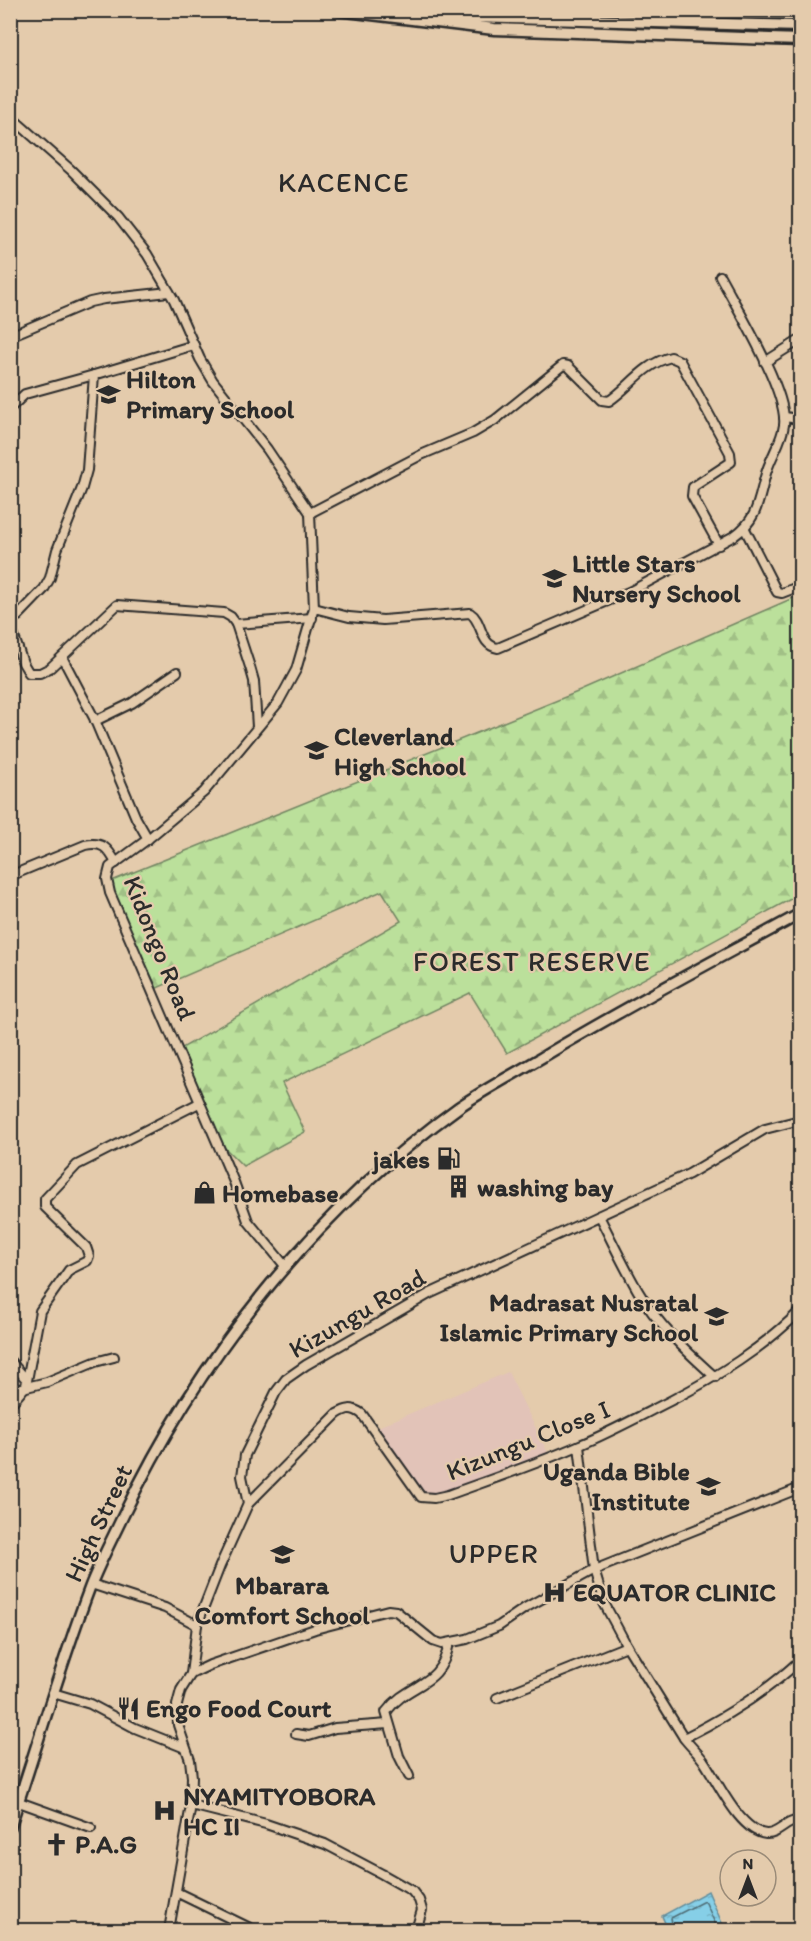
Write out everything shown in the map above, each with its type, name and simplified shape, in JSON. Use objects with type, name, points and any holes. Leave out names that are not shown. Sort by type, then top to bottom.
[{"type":"highway","points":[[338,10],[494,29],[801,40]]},
{"type":"highway","points":[[415,10],[470,17],[801,26]]},
{"type":"main road","name":"High Street","points":[[10,1827],[91,1584],[150,1462],[188,1399],[250,1307],[346,1201],[405,1149],[461,1106],[572,1039],[801,914]]},
{"type":"street","points":[[10,116],[71,170],[118,217],[147,254],[169,292],[213,381],[267,449],[310,513],[421,455],[473,434],[495,420],[563,365],[568,366],[602,400],[609,401],[638,375],[671,357],[680,362],[730,453],[731,462],[693,486],[691,490],[692,496],[719,545]]},
{"type":"street","points":[[314,608],[349,617],[383,620],[470,613],[474,616],[486,643],[498,648],[631,591],[745,529],[751,521],[767,469],[783,430],[784,417],[783,407],[765,362],[720,276]]},
{"type":"street","points":[[10,336],[90,302],[169,292]]},
{"type":"street","points":[[765,362],[801,340]]},
{"type":"street","points":[[10,408],[25,394],[194,345]]},
{"type":"street","points":[[10,620],[18,616],[47,583],[57,550],[82,488],[87,470],[94,375]]},
{"type":"street","points":[[784,417],[801,419]]},
{"type":"street","name":"Kidongo Road","points":[[286,1267],[248,1221],[234,1182],[107,883],[110,867],[148,839],[204,792],[278,703],[296,670],[314,608],[310,513]]},
{"type":"street","points":[[745,529],[777,592],[782,593],[801,586]]},
{"type":"street","points":[[10,625],[22,663],[29,673],[40,673],[50,668],[117,605],[224,613],[236,624],[254,681],[257,727]]},
{"type":"street","points":[[236,624],[312,618]]},
{"type":"street","points":[[62,657],[95,721],[136,818],[148,839]]},
{"type":"street","points":[[95,721],[132,703],[177,672]]},
{"type":"street","points":[[10,876],[92,843],[98,843],[108,849],[116,863]]},
{"type":"street","points":[[10,1405],[26,1383],[40,1311],[69,1270],[87,1261],[89,1257],[86,1247],[45,1208],[45,1199],[77,1165],[199,1103]]},
{"type":"street","name":"Kizungu Road","points":[[248,1504],[242,1485],[243,1461],[276,1392],[286,1379],[306,1365],[429,1294],[689,1174],[725,1155],[765,1129],[801,1120]]},
{"type":"street","points":[[599,1216],[639,1292],[661,1324],[690,1355],[715,1377]]},
{"type":"street","name":"Kizungu Close I","points":[[248,1504],[337,1414],[345,1409],[354,1409],[362,1414],[421,1497],[434,1498],[448,1495],[579,1446],[715,1377],[752,1354],[801,1311]]},
{"type":"street","points":[[10,1391],[26,1383],[47,1382],[95,1362],[114,1357]]},
{"type":"street","points":[[10,1361],[26,1383]]},
{"type":"street","points":[[579,1446],[594,1570],[604,1603],[627,1646],[684,1738],[703,1761],[722,1793],[741,1817],[763,1833],[772,1833],[793,1821],[801,1821]]},
{"type":"street","points":[[191,1674],[210,1665],[315,1629],[388,1610],[396,1611],[433,1641],[448,1643],[467,1639],[499,1626],[525,1608],[594,1570],[801,1488]]},
{"type":"street","points":[[169,1930],[192,1805],[190,1760],[178,1725],[177,1705],[181,1690],[191,1674],[197,1625],[248,1504]]},
{"type":"street","points":[[91,1584],[165,1608],[197,1625]]},
{"type":"street","points":[[409,1776],[399,1756],[386,1712],[411,1690],[439,1672],[446,1657],[448,1643]]},
{"type":"street","points":[[497,1698],[627,1646]]},
{"type":"street","points":[[684,1738],[757,1695],[801,1660]]},
{"type":"street","points":[[53,1693],[90,1704],[135,1728],[185,1748]]},
{"type":"street","points":[[296,1734],[309,1736],[335,1728],[388,1724]]},
{"type":"street","points":[[19,1802],[91,1828]]},
{"type":"street","points":[[192,1805],[266,1824],[325,1844],[382,1874],[412,1891],[419,1900],[422,1910],[416,1930]]},
{"type":"street","points":[[176,1892],[254,1930]]},
{"type":"shaded area","points":[[508,1372],[550,1457],[434,1498],[421,1497],[373,1429]]},
{"type":"green space","points":[[800,595],[800,894],[507,1053],[470,993],[282,1083],[305,1132],[243,1166],[223,1146],[182,1048],[401,921],[382,891],[157,988],[107,883],[580,691]]},
{"type":"water","points":[[708,1891],[725,1930],[668,1930],[662,1916]]},
{"type":"place","name":"Hilton Primary School","points":[[108,394]]},
{"type":"place","name":"Little Stars Nursery School","points":[[554,578]]},
{"type":"place","name":"Cleverland High School","points":[[316,751]]},
{"type":"place","name":"jakes","points":[[448,1159]]},
{"type":"place","name":"washing bay","points":[[459,1187]]},
{"type":"place","name":"Homebase","points":[[204,1193]]},
{"type":"place","name":"Madrasat Nusratal Islamic Primary School","points":[[716,1317]]},
{"type":"place","name":"Uganda Bible Institute","points":[[708,1486]]},
{"type":"place","name":"Mbarara Comfort School","points":[[282,1554]]},
{"type":"place","name":"EQUATOR CLINIC","points":[[555,1592]]},
{"type":"place","name":"Engo Food Court","points":[[128,1708]]},
{"type":"place","name":"NYAMITYOBORA HC II","points":[[165,1811]]},
{"type":"place","name":"P.A.G","points":[[57,1844]]},
{"type":"district","name":"KACENCE","points":[[344,182]]},
{"type":"district","name":"FOREST RESERVE","points":[[532,961]]},
{"type":"district","name":"UPPER","points":[[494,1553]]}]
